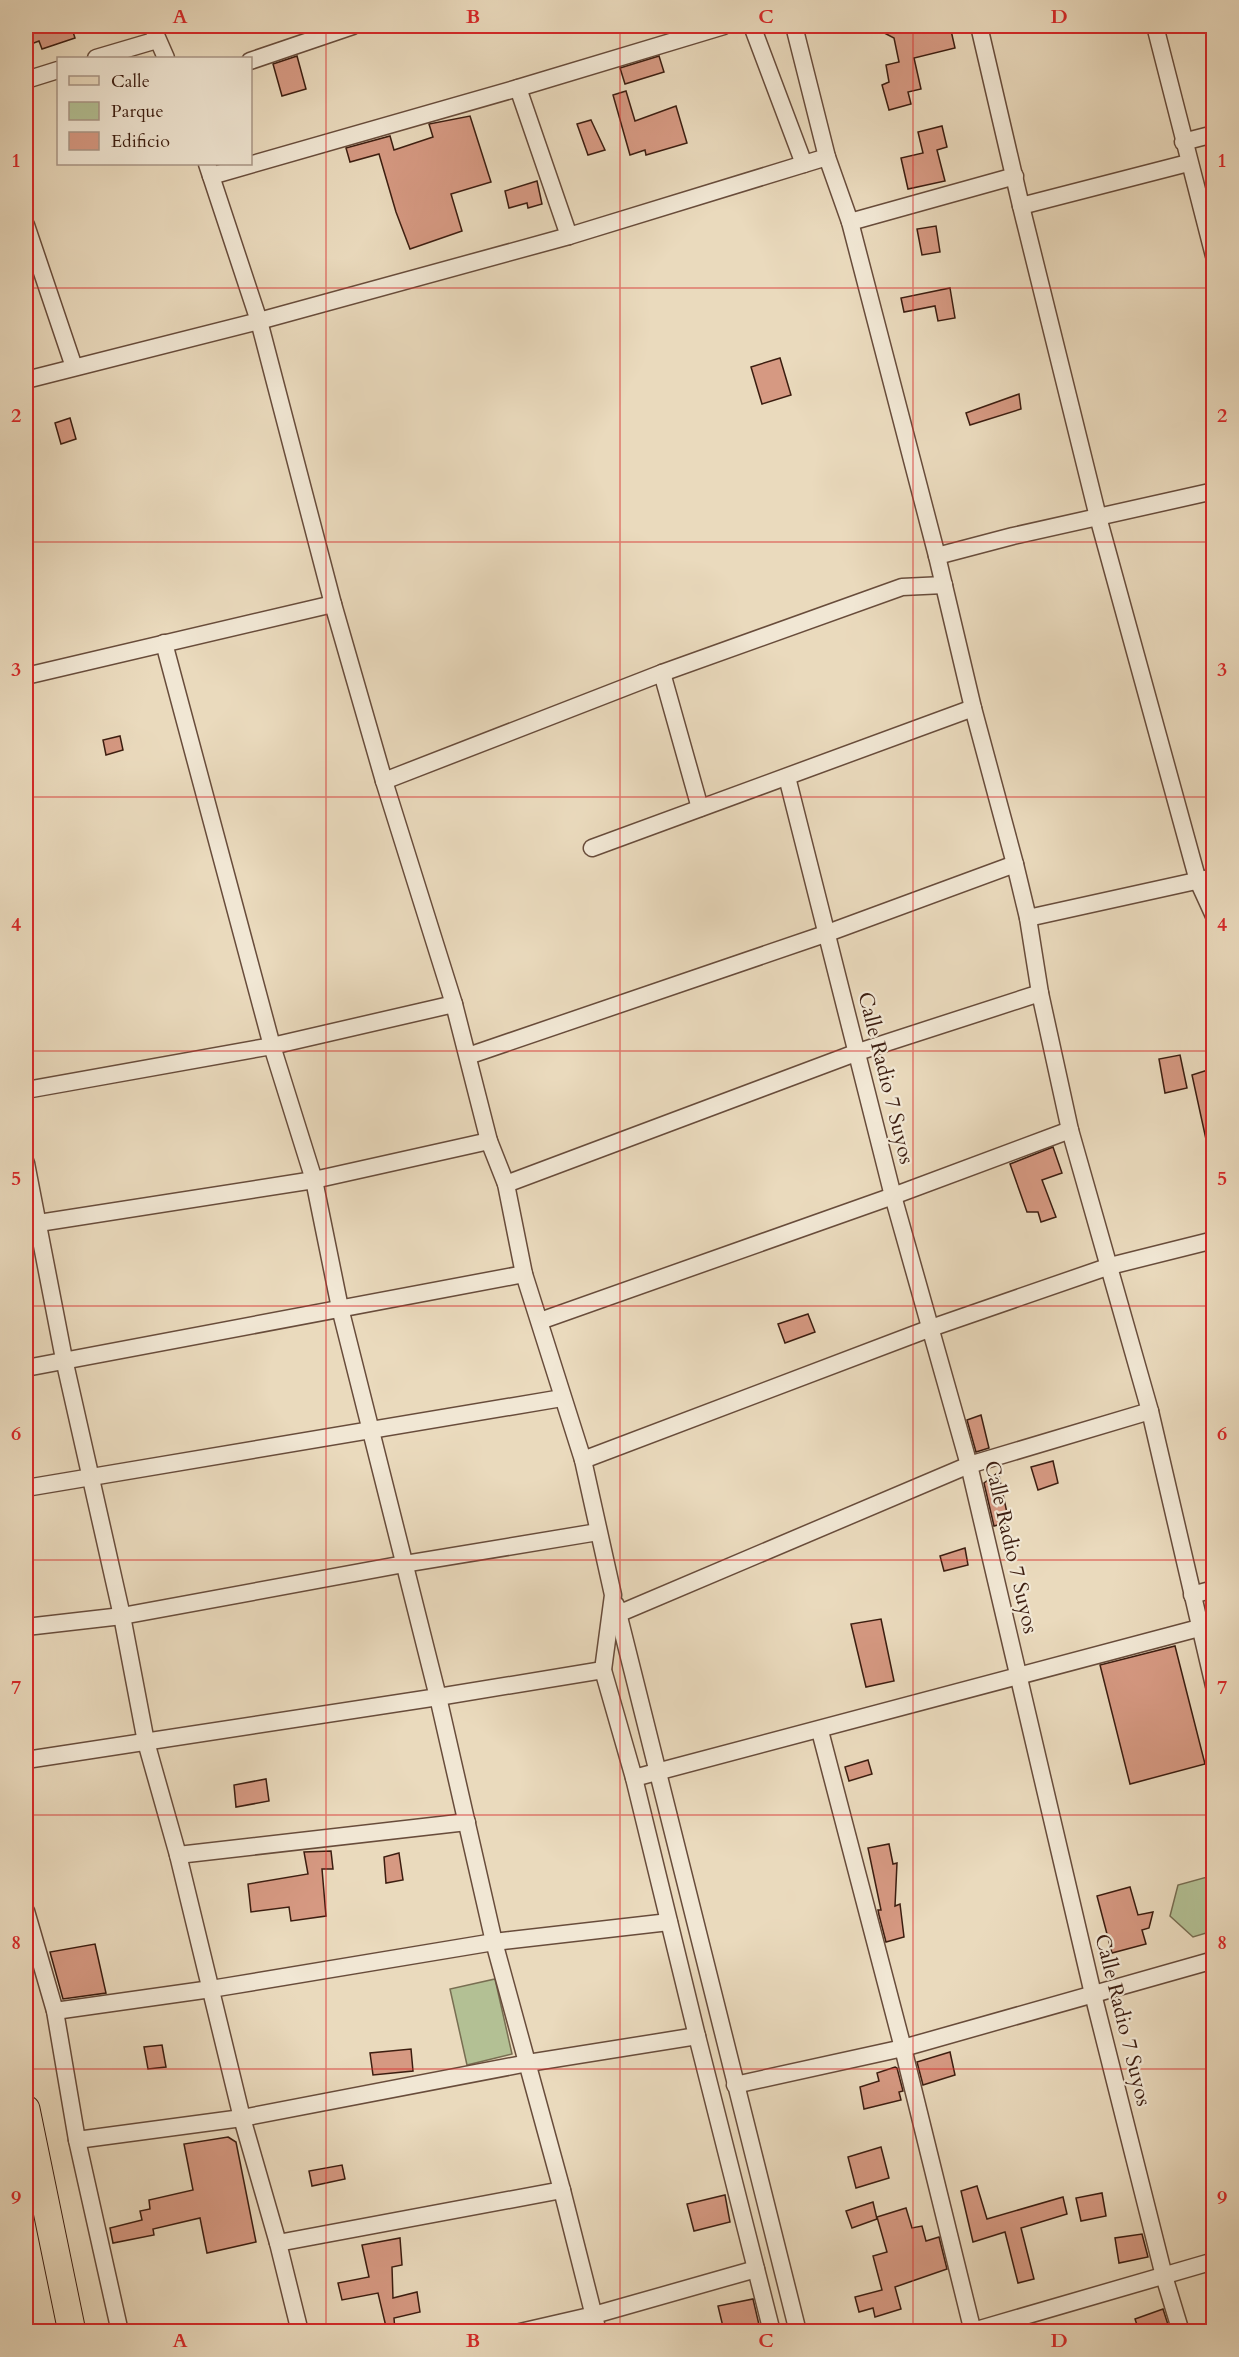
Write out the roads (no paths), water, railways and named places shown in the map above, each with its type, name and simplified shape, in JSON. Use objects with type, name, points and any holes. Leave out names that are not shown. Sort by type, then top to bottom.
[{"type":"main road","points":[[26,2109],[72,2331]]},
{"type":"street","points":[[252,60],[353,26]]},
{"type":"street","points":[[252,159],[518,88],[724,26]]},
{"type":"street","points":[[752,26],[804,164]]},
{"type":"street","points":[[794,26],[827,157],[850,222],[937,556],[973,708],[1015,864],[1070,1130],[1150,1412],[1214,1686]]},
{"type":"street","points":[[979,26],[1098,517],[1214,916]]},
{"type":"street","points":[[1155,26],[1188,163],[1214,256]]},
{"type":"street","points":[[98,57],[155,33],[166,57]]},
{"type":"street","points":[[26,80],[57,70]]},
{"type":"street","points":[[518,88],[569,236]]},
{"type":"street","points":[[1183,142],[1214,134]]},
{"type":"street","points":[[26,380],[259,321],[569,236],[827,157]]},
{"type":"street","points":[[1021,206],[1188,163]]},
{"type":"street","points":[[228,165],[209,170],[259,321],[333,604],[384,781],[454,1004],[489,1141],[506,1184],[524,1274],[583,1460],[613,1595],[798,2331]]},
{"type":"street","points":[[850,222],[1015,176]]},
{"type":"street","points":[[26,225],[74,367]]},
{"type":"street","points":[[937,556],[1013,536],[1214,491]]},
{"type":"street","points":[[384,781],[662,673],[902,587],[944,585]]},
{"type":"street","points":[[26,676],[333,604]]},
{"type":"street","points":[[164,643],[272,1046],[314,1180],[340,1308],[438,1697],[494,1942],[596,2323]]},
{"type":"street","points":[[662,673],[700,808]]},
{"type":"street","points":[[592,848],[973,708]]},
{"type":"street","name":"Calle Radio 7 Suyos","points":[[787,777],[893,1196],[969,1465],[1093,1994],[1164,2276],[1181,2331]]},
{"type":"street","points":[[468,1056],[825,934],[1015,864]]},
{"type":"street","points":[[1028,918],[1205,879]]},
{"type":"street","points":[[506,1184],[858,1052],[1040,993]]},
{"type":"street","points":[[26,1090],[272,1046],[454,1004]]},
{"type":"street","points":[[540,1321],[893,1196],[1070,1130]]},
{"type":"street","points":[[32,1224],[314,1180],[489,1141]]},
{"type":"street","points":[[26,1163],[32,1224],[122,1616],[146,1742],[178,1855],[242,2118],[278,2242],[300,2331]]},
{"type":"street","points":[[583,1460],[931,1328],[1110,1266],[1214,1240]]},
{"type":"street","points":[[26,1368],[524,1274]]},
{"type":"street","points":[[26,1488],[562,1398]]},
{"type":"street","points":[[618,1614],[969,1465],[1150,1412]]},
{"type":"street","points":[[26,1627],[122,1616],[404,1564],[598,1532]]},
{"type":"street","points":[[1192,1595],[1214,1589]]},
{"type":"street","points":[[613,1595],[603,1670],[634,1778],[772,2331]]},
{"type":"street","points":[[634,1778],[820,1731],[1199,1628]]},
{"type":"street","points":[[26,1760],[603,1670]]},
{"type":"street","points":[[820,1731],[903,2048],[973,2331],[1214,2261]]},
{"type":"street","points":[[178,1855],[466,1822]]},
{"type":"street","points":[[26,1911],[55,2011],[77,2140],[120,2331]]},
{"type":"street","points":[[55,2011],[211,1989],[494,1942],[669,1922]]},
{"type":"street","points":[[735,2085],[903,2048],[1214,1960]]},
{"type":"street","points":[[77,2140],[242,2118],[528,2063],[697,2036]]},
{"type":"street","points":[[720,2124],[743,2117]]},
{"type":"street","points":[[278,2242],[562,2190]]},
{"type":"street","points":[[520,2331],[596,2323],[756,2269]]}]
